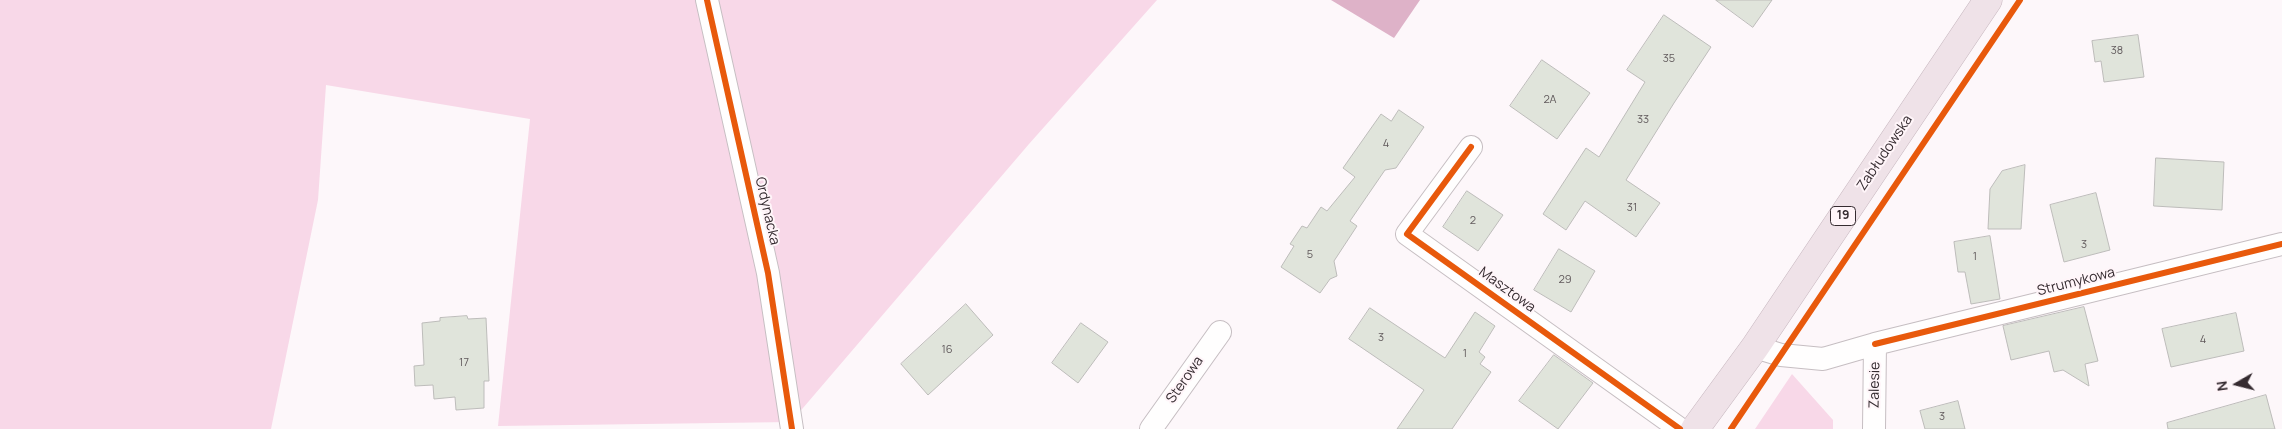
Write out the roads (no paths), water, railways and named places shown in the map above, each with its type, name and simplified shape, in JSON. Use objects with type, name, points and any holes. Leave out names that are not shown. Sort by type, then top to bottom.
[{"type":"highway","name":"Zabłudowska","points":[[1695,429],[1755,347],[1988,0]]},
{"type":"street","name":"Ordynacka","points":[[708,0],[768,273],[792,429]]},
{"type":"street","name":"Masztowa","points":[[1471,147],[1407,234],[1680,429]]},
{"type":"street","name":"Strumykowa","points":[[1875,344],[2282,244]]},
{"type":"street","name":"Sterowa","points":[[1150,429],[1220,332]]},
{"type":"street","name":"Zalesie","points":[[1755,347],[1781,355],[1823,359],[1875,344],[1874,429]]}]
